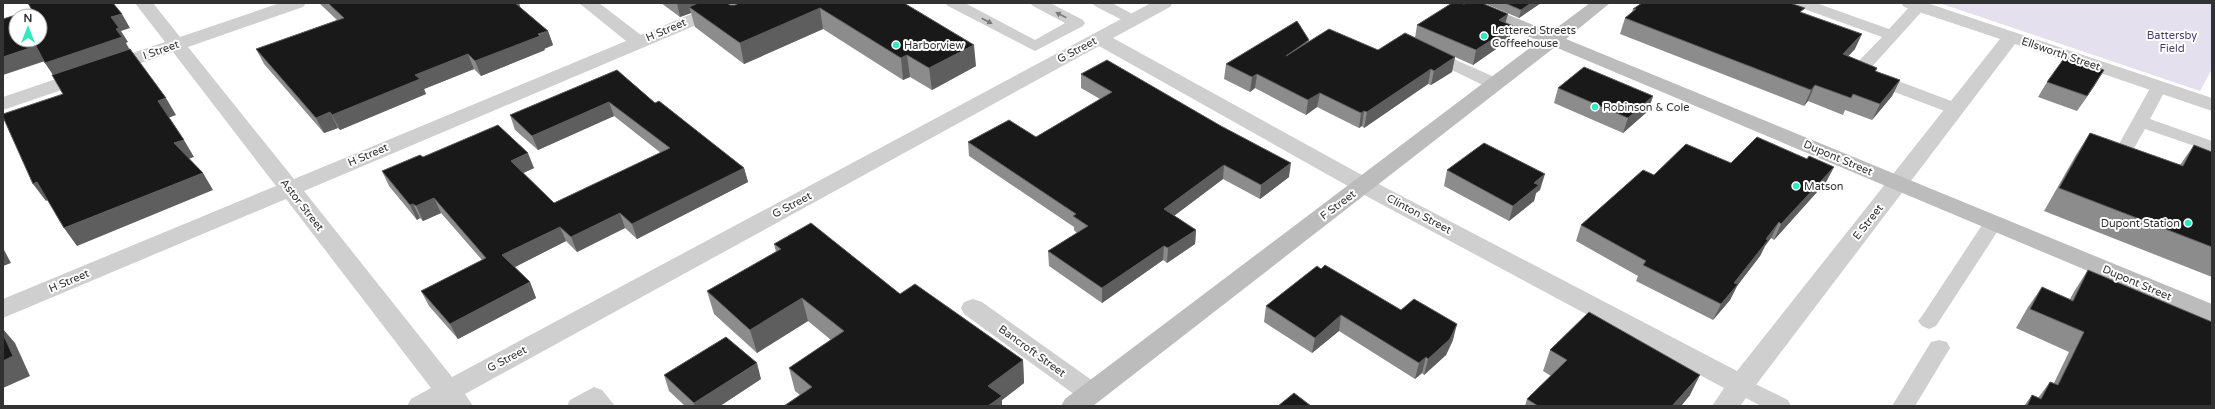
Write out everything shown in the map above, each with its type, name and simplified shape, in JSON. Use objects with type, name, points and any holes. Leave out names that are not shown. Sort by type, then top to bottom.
[{"type":"street","name":"Astor Street","points":[[144,3],[454,398]]},
{"type":"street","name":"I Street","points":[[3,104],[297,3]]},
{"type":"street","points":[[588,3],[638,42]]},
{"type":"street","name":"H Street","points":[[3,309],[733,3]]},
{"type":"street","name":"G Street","points":[[420,406],[454,398],[1095,40],[1164,3]]},
{"type":"street","name":"Dupont Street","points":[[1464,3],[2212,314]]},
{"type":"street","name":"F Street","points":[[1080,403],[1601,3]]},
{"type":"street","name":"Ellsworth Street","points":[[1914,4],[2212,105]]},
{"type":"street","name":"E Street","points":[[1725,406],[2011,37]]},
{"type":"street","name":"Clinton Street","points":[[1095,40],[1363,185],[1741,385]]},
{"type":"street","name":"Bancroft Street","points":[[973,308],[1080,403]]},
{"type":"lane","points":[[952,3],[1034,46],[1078,23],[1038,3]]},
{"type":"lane","points":[[1100,3],[1133,20]]},
{"type":"lane","points":[[1801,3],[1892,35]]},
{"type":"lane","points":[[1914,4],[1892,35],[1858,72],[1956,109]]},
{"type":"lane","points":[[1065,30],[1095,40]]},
{"type":"lane","points":[[1415,46],[1495,84]]},
{"type":"lane","points":[[2123,153],[2159,87]]},
{"type":"lane","points":[[2140,121],[2212,147]]},
{"type":"lane","points":[[1930,321],[1993,223]]},
{"type":"lane","points":[[1903,406],[1940,348]]},
{"type":"lane","points":[[1741,385],[1780,406]]},
{"type":"lane","points":[[578,406],[594,396],[604,406]]},
{"type":"green space","name":"Battersby Field","points":[[1939,3],[2212,3],[2212,69],[2200,91]]},
{"type":"building","points":[[28,3],[113,3],[122,14],[111,17],[119,28],[116,29],[122,37],[45,63],[37,48],[48,48],[48,8],[31,8]]},
{"type":"building","points":[[328,3],[515,3],[548,31],[538,34],[540,36],[475,61],[468,54],[415,75],[420,79],[332,115],[330,112],[316,118],[256,49],[344,18]]},
{"type":"building","points":[[698,3],[727,3],[730,5],[735,5],[739,3],[904,3],[974,45],[929,68],[907,55],[901,58],[820,8],[740,43],[689,7]]},
{"type":"building","points":[[1452,3],[1482,3],[1508,14],[1499,20],[1513,26],[1476,50],[1417,25]]},
{"type":"building","points":[[1505,3],[1531,3],[1521,10]]},
{"type":"building","points":[[1642,3],[1790,3],[1805,8],[1800,12],[1862,34],[1843,54],[1877,68],[1875,71],[1900,80],[1880,104],[1853,94],[1851,98],[1815,85],[1811,90],[1625,18],[1636,9],[1633,9]]},
{"type":"building","points":[[8,17],[8,48],[30,48],[3,57],[3,19]]},
{"type":"building","points":[[1297,21],[1309,40],[1286,56],[1329,29],[1378,50],[1405,33],[1455,57],[1434,71],[1431,69],[1367,112],[1364,111],[1361,113],[1320,93],[1308,100],[1257,74],[1252,77],[1226,64]]},
{"type":"building","points":[[130,49],[166,98],[158,101],[184,140],[174,143],[203,173],[64,228],[37,182],[33,184],[3,114],[63,94],[52,75]]},
{"type":"building","points":[[2065,57],[2104,70],[2087,96],[2047,82]]},
{"type":"building","points":[[1107,60],[1221,126],[1291,163],[1261,185],[1224,165],[1164,209],[1196,230],[1168,248],[1164,246],[1102,288],[1048,251],[1088,226],[1073,216],[1076,214],[968,142],[1009,120],[1036,137],[1112,92],[1081,74]]},
{"type":"building","points":[[1584,67],[1653,96],[1628,118],[1558,88]]},
{"type":"building","points":[[617,70],[655,103],[659,101],[744,168],[632,224],[620,213],[571,237],[560,227],[502,255],[530,282],[450,324],[421,291],[486,258],[434,198],[416,206],[413,204],[410,205],[382,171],[420,155],[423,157],[498,125],[528,153],[511,161],[554,203],[670,148],[609,102],[532,136],[510,115]]},
{"type":"building","points":[[2090,133],[2183,166],[2194,145],[2212,152],[2212,247],[2059,188]]},
{"type":"building","points":[[1757,137],[1807,159],[1809,156],[1834,167],[1781,224],[1779,222],[1766,239],[1768,240],[1734,283],[1738,284],[1721,304],[1643,265],[1646,261],[1581,225],[1643,170],[1654,175],[1686,144],[1731,163]]},
{"type":"building","points":[[1484,143],[1545,174],[1534,183],[1539,185],[1513,206],[1447,170]]},
{"type":"building","points":[[811,223],[900,294],[915,284],[1023,360],[988,386],[1002,396],[988,406],[784,406],[812,387],[789,368],[844,331],[802,298],[750,330],[707,291],[781,249],[774,244]]},
{"type":"building","points":[[1325,265],[1401,310],[1414,299],[1457,324],[1450,339],[1428,359],[1426,357],[1419,363],[1341,315],[1315,338],[1266,306],[1317,266],[1321,269]]},
{"type":"building","points":[[2088,270],[2212,322],[2212,406],[2027,406],[2032,395],[2041,399],[2050,382],[2058,385],[2084,332],[2030,309],[2042,287],[2073,301]]},
{"type":"building","points":[[1589,312],[1700,375],[1672,406],[1538,406],[1527,399],[1567,360],[1550,350]]},
{"type":"building","points":[[3,334],[13,356],[3,361]]},
{"type":"building","points":[[726,337],[757,363],[694,403],[664,375]]},
{"type":"building","points":[[1294,393],[1311,406],[1278,406]]},
{"type":"place","name":"Lettered Streets Coffeehouse","points":[[1484,36]]},
{"type":"place","name":"Harborview","points":[[896,45]]},
{"type":"place","name":"Robinson & Cole","points":[[1595,107]]},
{"type":"place","name":"Matson","points":[[1796,186]]},
{"type":"place","name":"Dupont Station","points":[[2188,223]]}]
